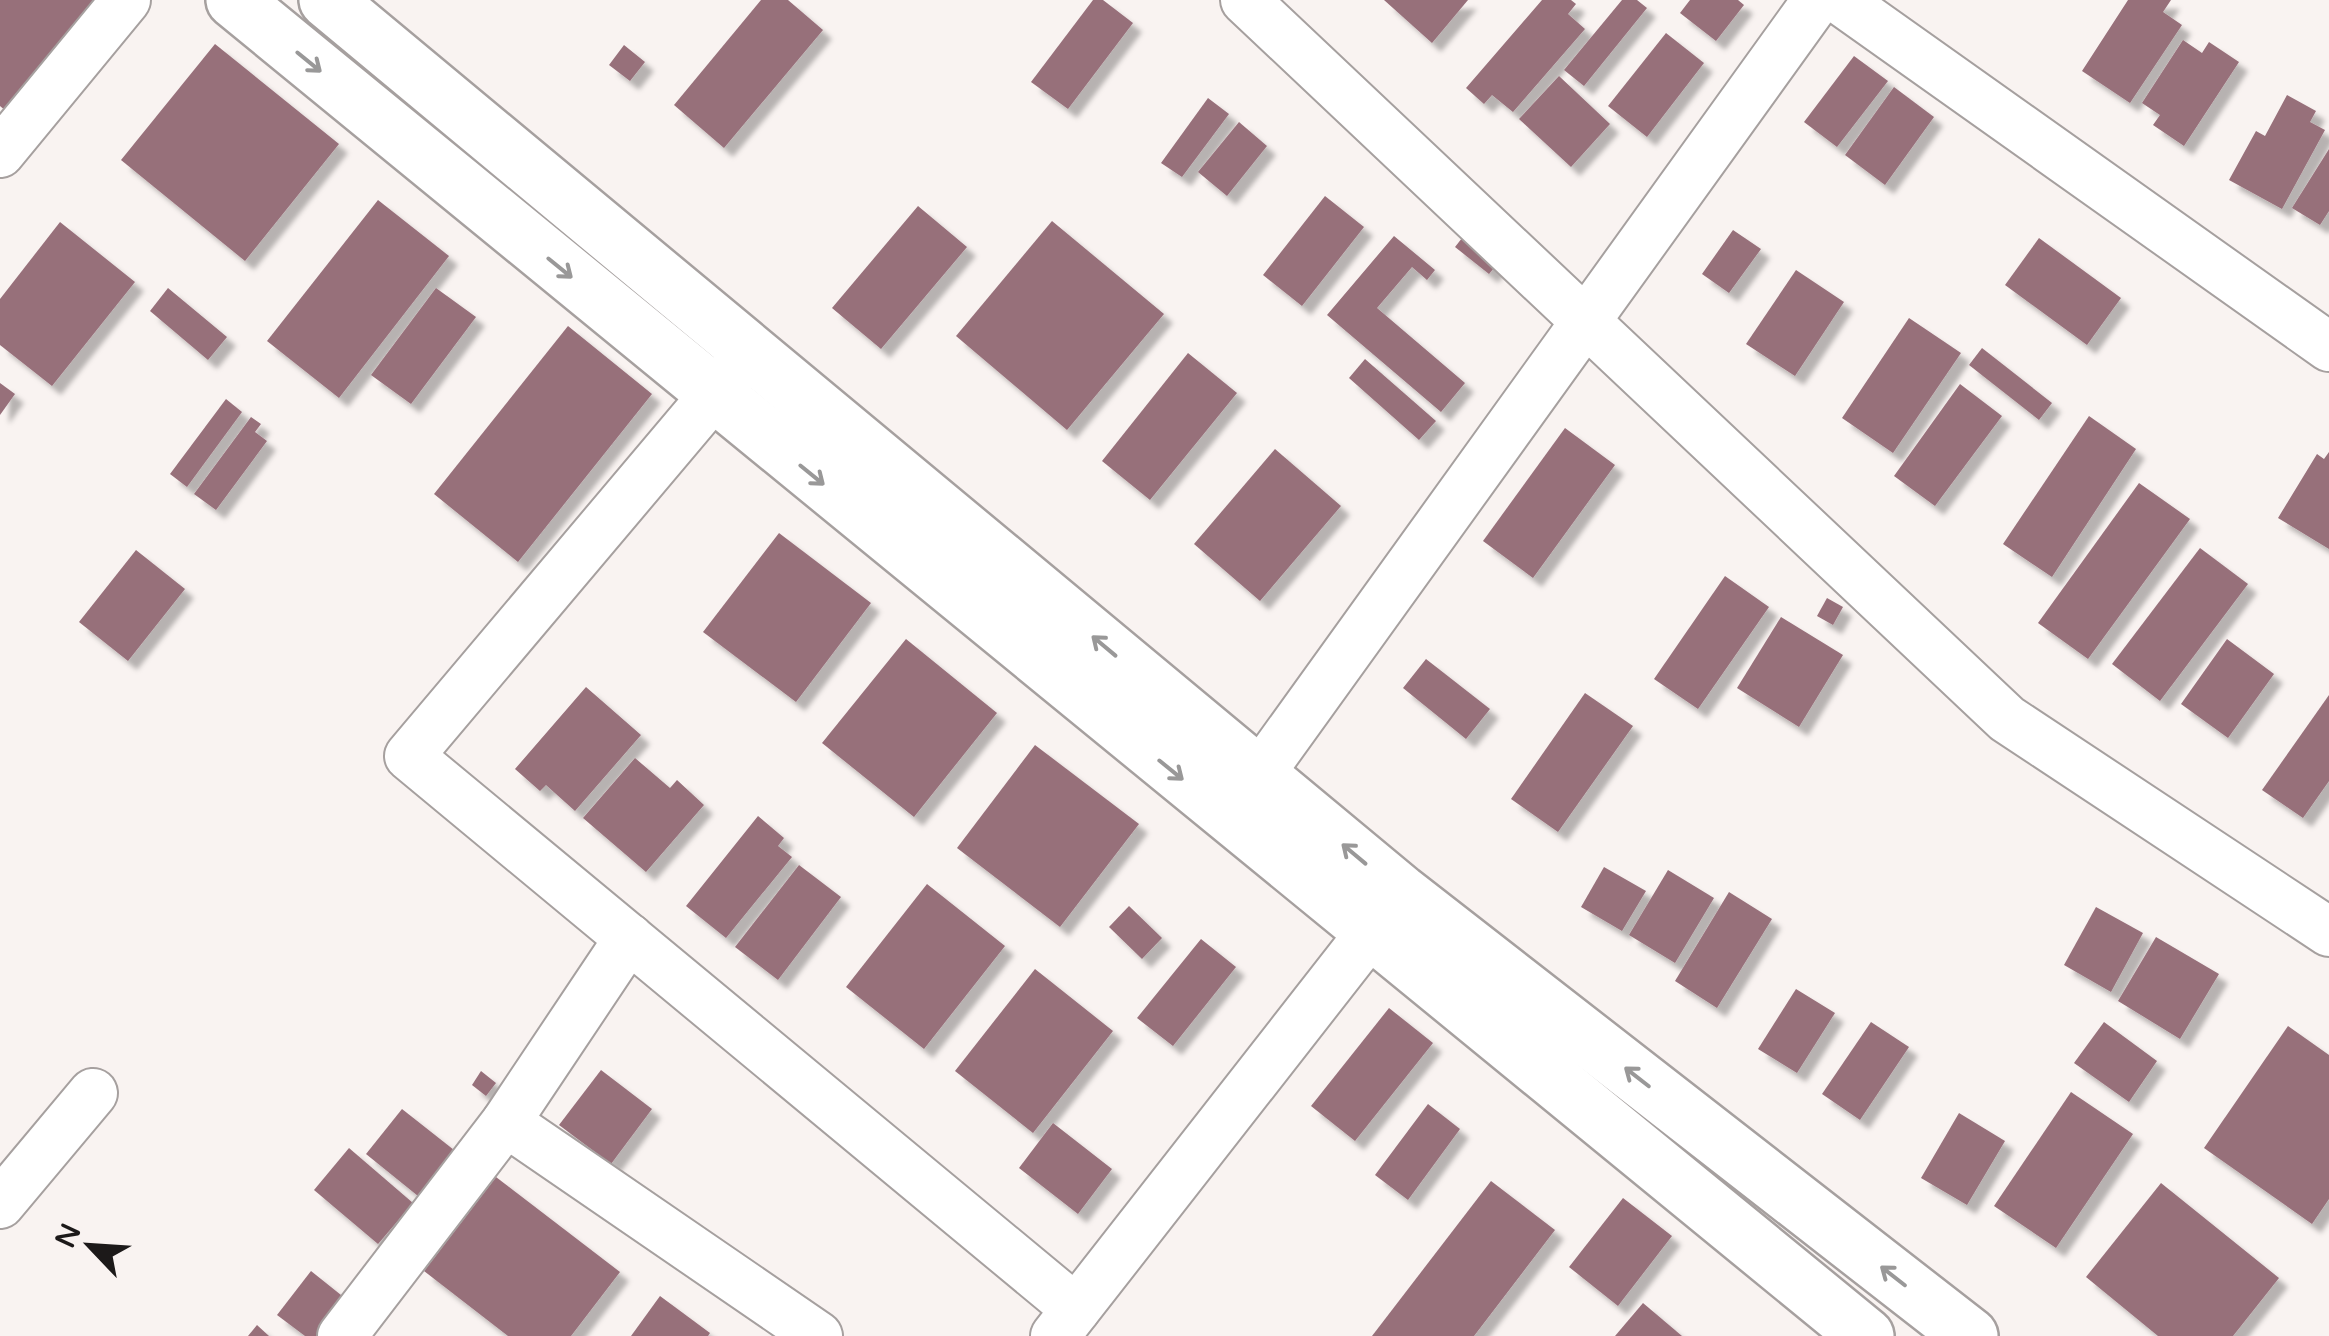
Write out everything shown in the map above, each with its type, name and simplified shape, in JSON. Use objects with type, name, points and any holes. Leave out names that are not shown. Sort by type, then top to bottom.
[{"type":"street","points":[[0,154],[126,0]]},
{"type":"street","points":[[234,0],[714,394],[1385,914],[1970,1336]]},
{"type":"street","points":[[328,0],[1258,775],[1385,914],[1866,1336]]},
{"type":"street","points":[[1244,0],[2007,719],[2329,932]]},
{"type":"street","points":[[1258,775],[1817,0]]},
{"type":"street","points":[[1840,0],[2329,347]]},
{"type":"street","points":[[750,352],[409,756],[629,938],[1066,1322],[1385,914]]},
{"type":"street","points":[[342,1336],[506,1122],[629,938]]},
{"type":"street","points":[[0,1204],[93,1093]]},
{"type":"street","points":[[506,1122],[818,1336]]},
{"type":"building","points":[[0,0],[96,0],[6,111],[0,106]]},
{"type":"building","points":[[761,0],[788,0],[823,30],[724,148],[674,105]]},
{"type":"building","points":[[1093,0],[1103,0],[1133,23],[1068,109],[1031,82]]},
{"type":"building","points":[[1384,0],[1468,0],[1432,43]]},
{"type":"building","points":[[1542,0],[1571,0],[1576,4],[1568,14],[1585,29],[1513,112],[1492,95],[1484,104],[1466,88]]},
{"type":"building","points":[[1622,0],[1637,0],[1647,8],[1584,86],[1564,70]]},
{"type":"building","points":[[1690,0],[1738,0],[1744,5],[1716,41],[1680,13]]},
{"type":"building","points":[[2128,0],[2171,0],[2163,12],[2182,25],[2130,103],[2082,71]]},
{"type":"building","points":[[1666,33],[1704,63],[1647,137],[1608,106]]},
{"type":"building","points":[[2183,40],[2202,53],[2209,42],[2239,62],[2184,146],[2153,125],[2160,115],[2142,103]]},
{"type":"building","points":[[215,44],[339,144],[245,261],[121,160]]},
{"type":"building","points":[[624,45],[645,62],[630,81],[609,65]]},
{"type":"building","points":[[1854,56],[1888,81],[1837,147],[1804,122]]},
{"type":"building","points":[[1559,76],[1610,124],[1571,167],[1519,119]]},
{"type":"building","points":[[1894,87],[1934,117],[1885,185],[1845,155]]},
{"type":"building","points":[[2287,95],[2316,111],[2310,122],[2325,130],[2282,209],[2229,180],[2256,131],[2265,136]]},
{"type":"building","points":[[1208,98],[1229,114],[1182,177],[1161,163]]},
{"type":"building","points":[[1239,122],[1267,146],[1227,196],[1198,172]]},
{"type":"building","points":[[2329,149],[2329,211],[2320,225],[2292,208]]},
{"type":"building","points":[[1325,196],[1364,227],[1302,306],[1263,275]]},
{"type":"building","points":[[378,200],[449,256],[339,398],[267,341]]},
{"type":"building","points":[[918,206],[967,247],[881,349],[832,308]]},
{"type":"building","points":[[1052,221],[1164,314],[1067,430],[956,336]]},
{"type":"building","points":[[60,222],[135,282],[52,386],[0,345],[0,299]]},
{"type":"building","points":[[1473,224],[1508,251],[1489,274],[1455,247]]},
{"type":"building","points":[[1733,230],[1761,249],[1729,293],[1702,274]]},
{"type":"building","points":[[1394,236],[1435,270],[1427,280],[1412,267],[1377,308],[1465,383],[1441,412],[1327,315]]},
{"type":"building","points":[[2039,238],[2121,298],[2087,345],[2005,285]]},
{"type":"building","points":[[1796,270],[1844,302],[1795,376],[1746,344]]},
{"type":"building","points":[[168,288],[227,337],[208,360],[150,311]]},
{"type":"building","points":[[436,288],[476,317],[411,404],[371,375]]},
{"type":"building","points":[[1909,318],[1961,353],[1893,453],[1842,418]]},
{"type":"building","points":[[568,326],[652,394],[518,562],[434,494]]},
{"type":"building","points":[[1982,348],[2052,403],[2039,420],[1969,365]]},
{"type":"building","points":[[1188,353],[1237,393],[1150,500],[1102,461]]},
{"type":"building","points":[[1365,359],[1436,421],[1419,440],[1349,378]]},
{"type":"building","points":[[0,383],[15,394],[0,415]]},
{"type":"building","points":[[1960,384],[2002,416],[1935,506],[1894,476]]},
{"type":"building","points":[[226,399],[242,412],[187,487],[170,474]]},
{"type":"building","points":[[2089,416],[2136,449],[2052,577],[2003,544]]},
{"type":"building","points":[[251,417],[261,424],[255,432],[267,441],[216,510],[194,494]]},
{"type":"building","points":[[1565,428],[1615,465],[1533,578],[1483,541]]},
{"type":"building","points":[[1275,449],[1341,506],[1260,601],[1194,544]]},
{"type":"building","points":[[2329,452],[2329,549],[2278,518],[2317,454],[2324,459]]},
{"type":"building","points":[[2139,483],[2190,519],[2088,659],[2038,623]]},
{"type":"building","points":[[779,533],[871,603],[796,702],[703,632]]},
{"type":"building","points":[[2200,548],[2248,584],[2160,701],[2112,664]]},
{"type":"building","points":[[136,550],[185,589],[128,661],[79,622]]},
{"type":"building","points":[[1725,576],[1769,607],[1698,709],[1654,679]]},
{"type":"building","points":[[1827,598],[1843,607],[1833,625],[1817,616]]},
{"type":"building","points":[[1781,617],[1843,655],[1799,727],[1737,688]]},
{"type":"building","points":[[906,639],[997,713],[914,817],[822,743]]},
{"type":"building","points":[[2227,639],[2274,674],[2228,738],[2181,704]]},
{"type":"building","points":[[1426,659],[1490,709],[1466,739],[1403,688]]},
{"type":"building","points":[[586,687],[641,735],[575,811],[546,785],[540,791],[515,769]]},
{"type":"building","points":[[1585,693],[1633,726],[1558,832],[1511,799]]},
{"type":"building","points":[[2329,695],[2329,781],[2303,818],[2262,790]]},
{"type":"building","points":[[1035,745],[1139,824],[1060,927],[957,848]]},
{"type":"building","points":[[635,758],[670,788],[677,780],[704,805],[646,872],[583,818]]},
{"type":"building","points":[[758,816],[784,838],[778,846],[792,857],[726,938],[686,906]]},
{"type":"building","points":[[799,865],[841,897],[778,980],[735,947]]},
{"type":"building","points":[[1604,867],[1646,891],[1622,931],[1581,907]]},
{"type":"building","points":[[1668,870],[1714,898],[1675,963],[1629,935]]},
{"type":"building","points":[[927,884],[1005,946],[924,1049],[846,987]]},
{"type":"building","points":[[1729,892],[1772,919],[1717,1008],[1675,981]]},
{"type":"building","points":[[1129,906],[1162,938],[1142,959],[1109,927]]},
{"type":"building","points":[[2096,907],[2143,933],[2111,992],[2064,965]]},
{"type":"building","points":[[2156,937],[2219,974],[2180,1039],[2118,1001]]},
{"type":"building","points":[[1201,939],[1236,967],[1173,1046],[1137,1018]]},
{"type":"building","points":[[1035,969],[1113,1031],[1033,1133],[955,1071]]},
{"type":"building","points":[[1796,989],[1835,1013],[1797,1073],[1758,1049]]},
{"type":"building","points":[[1389,1008],[1433,1043],[1355,1141],[1311,1106]]},
{"type":"building","points":[[1871,1022],[1909,1047],[1860,1120],[1822,1094]]},
{"type":"building","points":[[2104,1022],[2157,1061],[2129,1102],[2074,1063]]},
{"type":"building","points":[[2288,1026],[2329,1055],[2329,1199],[2312,1224],[2204,1148]]},
{"type":"building","points":[[601,1070],[652,1109],[611,1164],[559,1125]]},
{"type":"building","points":[[481,1071],[496,1083],[486,1096],[472,1085]]},
{"type":"building","points":[[2071,1092],[2133,1134],[2056,1248],[1994,1206]]},
{"type":"building","points":[[1428,1104],[1460,1129],[1408,1200],[1375,1175]]},
{"type":"building","points":[[402,1109],[454,1150],[418,1196],[366,1154]]},
{"type":"building","points":[[1959,1113],[2005,1141],[1967,1205],[1921,1178]]},
{"type":"building","points":[[1053,1123],[1112,1169],[1078,1214],[1019,1168]]},
{"type":"building","points":[[349,1148],[413,1203],[378,1244],[314,1190]]},
{"type":"building","points":[[496,1177],[620,1272],[571,1336],[508,1336],[424,1271]]},
{"type":"building","points":[[1491,1181],[1555,1230],[1474,1336],[1372,1336]]},
{"type":"building","points":[[2161,1183],[2279,1278],[2233,1336],[2158,1336],[2086,1277]]},
{"type":"building","points":[[1623,1198],[1672,1236],[1618,1306],[1569,1267]]},
{"type":"building","points":[[311,1271],[346,1299],[318,1336],[305,1336],[277,1315]]},
{"type":"building","points":[[660,1296],[710,1333],[708,1336],[631,1336]]},
{"type":"building","points":[[1643,1303],[1682,1336],[1615,1336]]},
{"type":"building","points":[[257,1325],[269,1336],[248,1336]]}]
